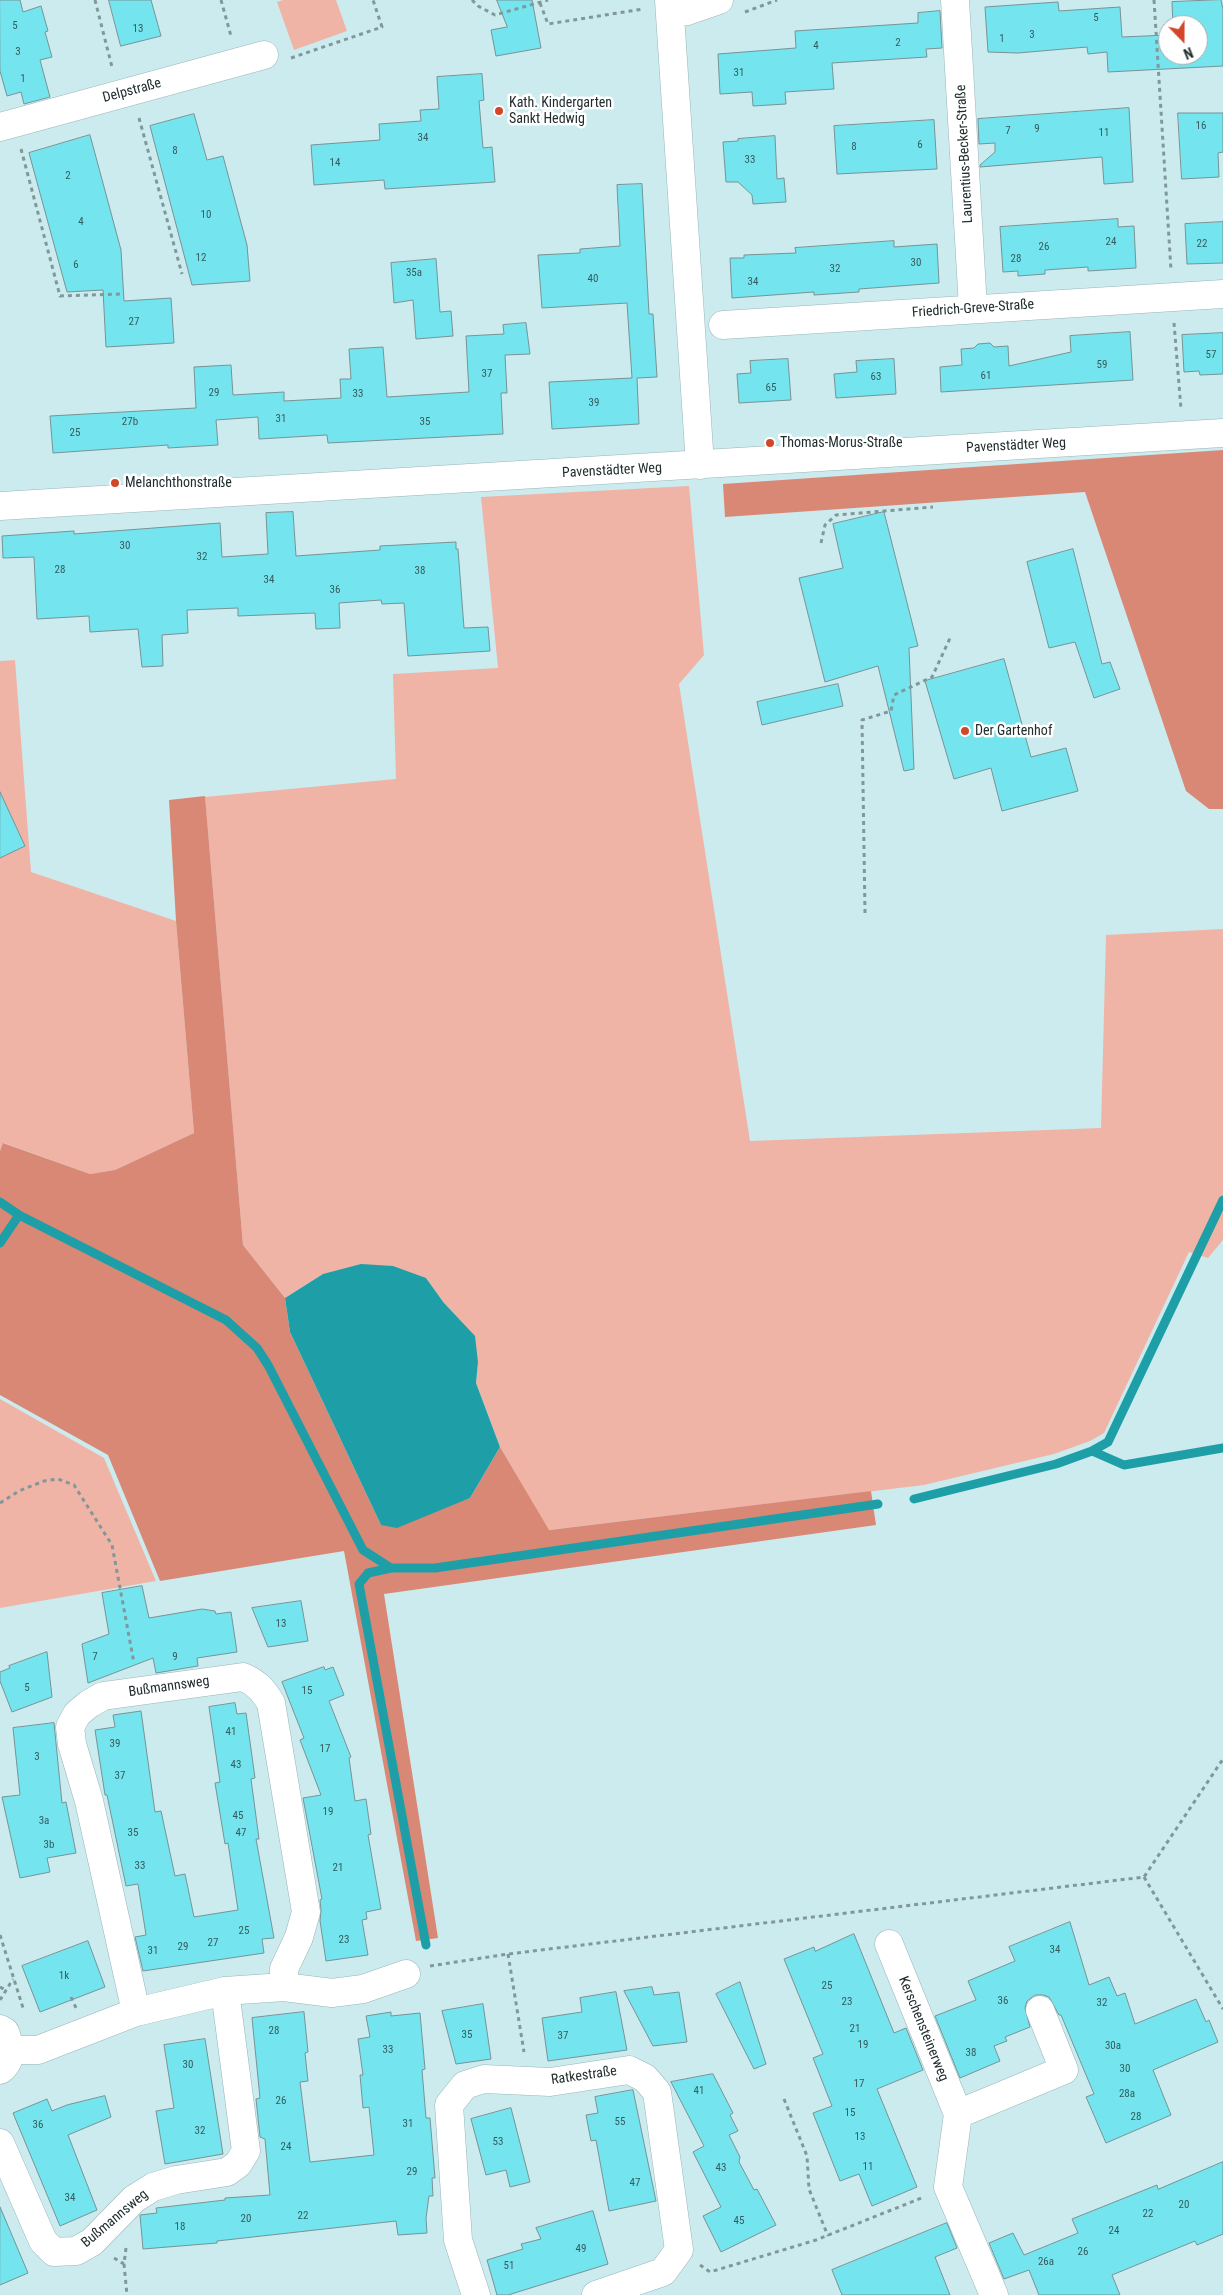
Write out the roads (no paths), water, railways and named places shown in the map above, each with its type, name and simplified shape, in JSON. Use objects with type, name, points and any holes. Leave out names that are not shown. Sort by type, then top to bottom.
[{"type":"street","points":[[700,466],[688,317],[670,6],[688,11],[718,0]]},
{"type":"street","name":"Laurentius-Becker-Straße","points":[[955,0],[973,308]]},
{"type":"street","name":"Delpstraße","points":[[7,125],[264,54]]},
{"type":"street","name":"Friedrich-Greve-Straße","points":[[723,325],[1223,294]]},
{"type":"street","name":"Pavenstädter Weg","points":[[0,506],[1223,434]]},
{"type":"street","name":"Bußmannsweg","points":[[136,2012],[89,1801],[72,1744],[70,1727],[77,1714],[103,1696],[243,1677],[256,1682],[271,1703],[306,1912],[299,1937],[284,1968],[284,1987]]},
{"type":"street","name":"Kerschensteinerweg","points":[[888,1944],[958,2114]]},
{"type":"street","points":[[4,2050],[38,2050],[136,2012],[225,1991],[284,1987],[332,1993],[363,1989],[406,1974]]},
{"type":"street","name":"Bußmannsweg","points":[[0,2143],[43,2241],[54,2252],[76,2251],[92,2242],[134,2199],[152,2187],[176,2180],[227,2172],[238,2164],[246,2151],[225,1991]]},
{"type":"street","points":[[994,2295],[948,2187],[958,2114],[1064,2070],[1040,2010]]},
{"type":"street","name":"Ratkestraße","points":[[476,2295],[458,2240],[449,2105],[465,2085],[484,2079],[550,2082],[629,2070],[645,2078],[657,2092],[679,2250],[663,2272],[596,2295]]},
{"type":"water","points":[[361,1264],[393,1266],[426,1278],[444,1303],[475,1336],[478,1362],[476,1383],[500,1447],[470,1498],[397,1528],[381,1525],[290,1332],[285,1298],[323,1274]]},
{"type":"waterway","points":[[914,1499],[1056,1464],[1092,1451],[1108,1442],[1223,1200]]},
{"type":"waterway","points":[[0,1202],[19,1215],[226,1320],[257,1348],[268,1365],[363,1550],[391,1568],[435,1568],[878,1504]]},
{"type":"waterway","points":[[0,1243],[19,1215]]},
{"type":"waterway","points":[[1092,1451],[1124,1465],[1223,1448]]},
{"type":"waterway","points":[[391,1568],[368,1573],[359,1584],[426,1945]]},
{"type":"place","name":"Kath. Kindergarten Sankt Hedwig","points":[[499,111]]},
{"type":"place","name":"Thomas-Morus-Straße","points":[[770,443]]},
{"type":"place","name":"Melanchthonstraße","points":[[115,483]]},
{"type":"place","name":"Der Gartenhof","points":[[965,731]]}]
